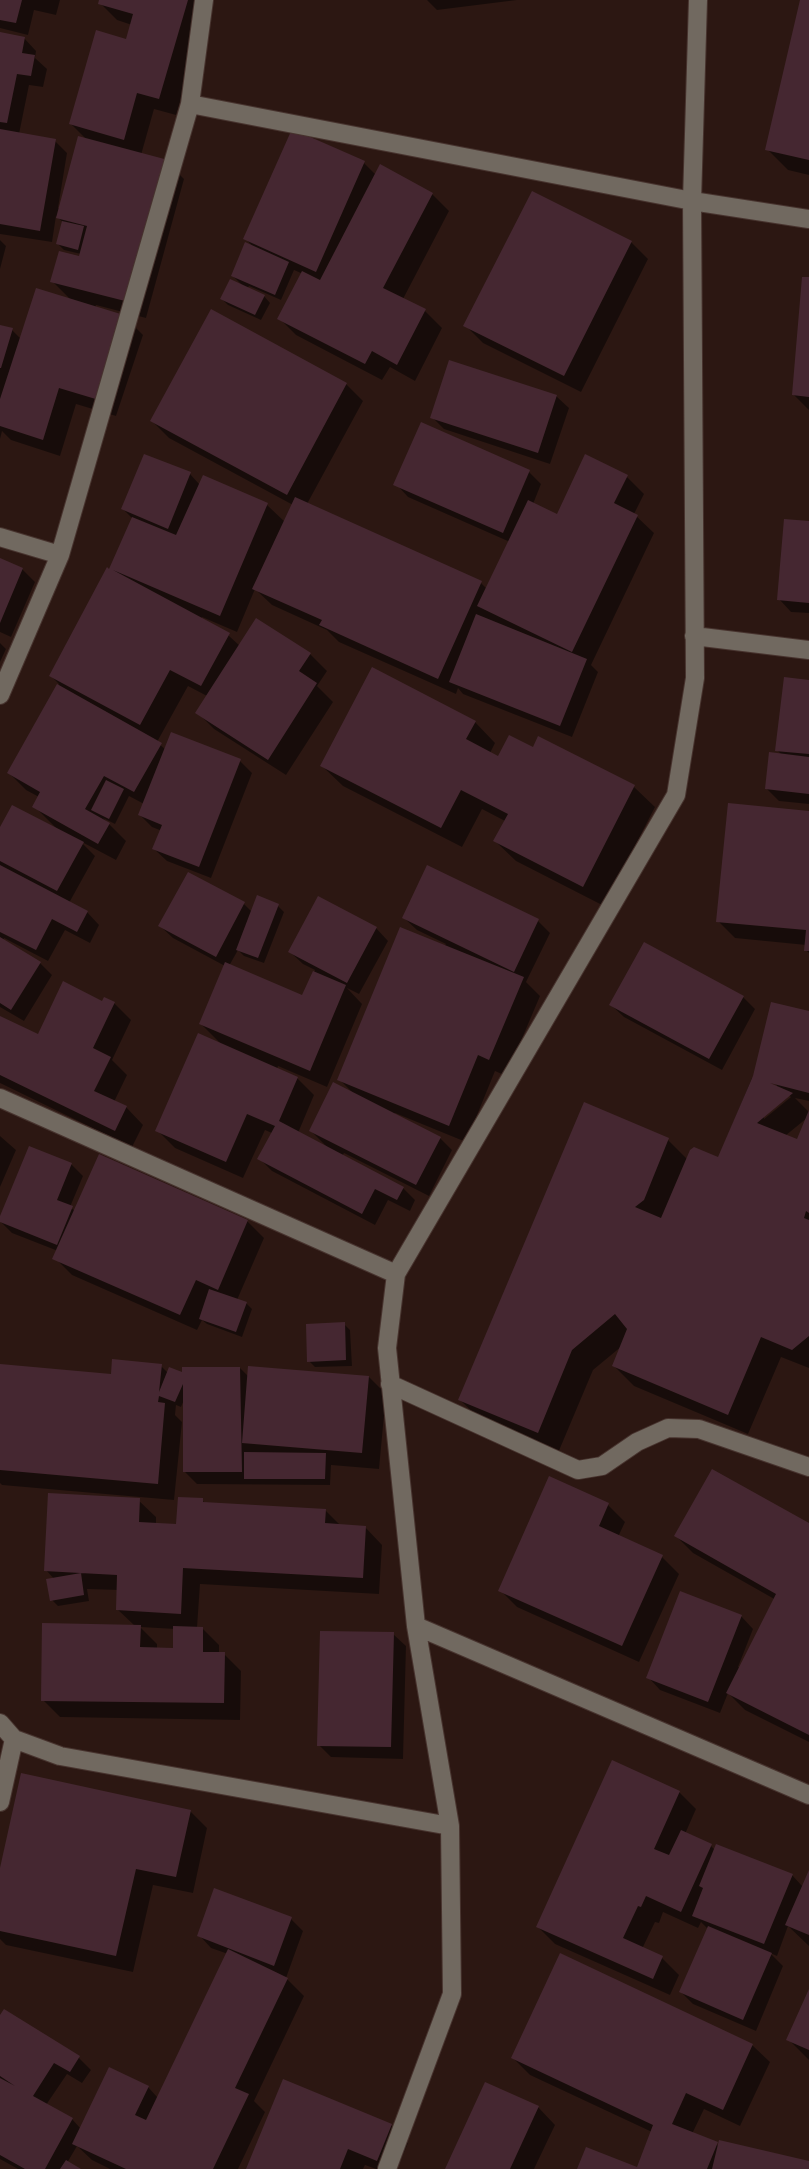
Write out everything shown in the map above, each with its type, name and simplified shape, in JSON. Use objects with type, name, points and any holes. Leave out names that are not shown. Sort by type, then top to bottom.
[{"type":"street","points":[[0,695],[60,555],[190,104],[204,0]]},
{"type":"street","points":[[387,2169],[452,1994],[450,1826],[415,1626],[387,1348],[396,1274],[676,795],[695,678],[692,201],[698,0]]},
{"type":"street","points":[[190,104],[692,201],[809,219]]},
{"type":"street","points":[[0,537],[60,555]]},
{"type":"street","points":[[694,636],[809,650]]},
{"type":"street","points":[[0,1098],[396,1274]]},
{"type":"street","points":[[390,1384],[578,1469],[602,1466],[636,1442],[668,1427],[699,1429],[809,1467]]},
{"type":"street","points":[[415,1626],[809,1795]]},
{"type":"street","points":[[0,1723],[14,1739],[60,1756],[450,1826]]},
{"type":"street","points":[[0,1802],[14,1739]]},
{"type":"building","points":[[0,0],[22,0],[16,23],[0,20]]},
{"type":"building","points":[[99,0],[188,0],[159,99],[137,93],[124,140],[69,124],[96,30],[126,39],[133,14],[98,4]]},
{"type":"building","points":[[800,0],[809,0],[809,160],[765,150]]},
{"type":"building","points":[[0,32],[25,37],[22,53],[35,55],[31,76],[17,74],[7,123],[0,122]]},
{"type":"building","points":[[0,129],[56,139],[40,231],[0,224]]},
{"type":"building","points":[[292,129],[365,161],[316,272],[243,239]]},
{"type":"building","points":[[78,136],[168,160],[129,302],[50,282],[59,251],[79,256],[87,226],[56,218]]},
{"type":"building","points":[[380,164],[433,193],[383,288],[426,309],[397,365],[372,351],[365,364],[277,319],[302,271],[320,280]]},
{"type":"building","points":[[532,191],[632,241],[564,376],[463,326]]},
{"type":"building","points":[[62,221],[84,226],[78,250],[56,244]]},
{"type":"building","points":[[245,242],[289,262],[275,295],[231,276]]},
{"type":"building","points":[[802,277],[809,277],[809,397],[792,395]]},
{"type":"building","points":[[230,279],[265,295],[255,315],[220,299]]},
{"type":"building","points":[[36,288],[127,316],[99,400],[59,388],[43,440],[0,426],[0,399]]},
{"type":"building","points":[[211,309],[347,383],[287,495],[150,421]]},
{"type":"building","points":[[0,325],[13,328],[1,368],[0,368]]},
{"type":"building","points":[[449,360],[557,395],[538,453],[430,418]]},
{"type":"building","points":[[421,422],[530,470],[503,533],[393,485]]},
{"type":"building","points":[[144,454],[191,472],[168,529],[121,509]]},
{"type":"building","points":[[585,454],[628,475],[614,503],[638,515],[572,652],[477,606],[528,500],[557,514]]},
{"type":"building","points":[[203,475],[268,503],[220,616],[113,570],[230,633],[201,686],[170,670],[140,725],[49,676],[107,567],[109,569],[132,517],[176,535]]},
{"type":"building","points":[[295,497],[482,581],[438,679],[319,625],[322,620],[252,589]]},
{"type":"building","points":[[784,519],[809,521],[809,603],[777,600]]},
{"type":"building","points":[[0,558],[23,568],[0,623]]},
{"type":"building","points":[[476,614],[587,659],[560,726],[449,682]]},
{"type":"building","points":[[256,618],[311,653],[299,671],[317,683],[268,760],[195,713]]},
{"type":"building","points":[[372,667],[476,721],[466,739],[498,756],[509,735],[533,747],[538,736],[635,785],[583,887],[493,841],[508,814],[461,790],[441,828],[320,766]]},
{"type":"building","points":[[784,677],[809,680],[809,754],[775,751]]},
{"type":"building","points":[[57,684],[162,743],[134,792],[104,776],[85,809],[110,823],[98,844],[32,807],[40,792],[7,773]]},
{"type":"building","points":[[171,732],[241,759],[199,867],[152,849],[162,825],[138,815]]},
{"type":"building","points":[[769,752],[809,757],[809,794],[765,789]]},
{"type":"building","points":[[106,780],[124,789],[109,819],[91,810]]},
{"type":"building","points":[[728,803],[809,811],[809,951],[804,951],[806,930],[716,922]]},
{"type":"building","points":[[12,805],[84,842],[57,891],[0,861],[0,827]]},
{"type":"building","points":[[0,865],[88,911],[77,932],[52,919],[36,950],[0,932]]},
{"type":"building","points":[[427,865],[539,919],[514,972],[402,918]]},
{"type":"building","points":[[188,872],[245,902],[216,957],[158,926]]},
{"type":"building","points":[[257,895],[279,904],[258,958],[236,950]]},
{"type":"building","points":[[318,896],[377,927],[347,983],[288,952]]},
{"type":"building","points":[[400,927],[524,977],[489,1060],[478,1055],[449,1126],[337,1080]]},
{"type":"building","points":[[0,937],[41,962],[11,1010],[0,1003]]},
{"type":"building","points":[[644,942],[744,996],[709,1059],[609,1005]]},
{"type":"building","points":[[225,962],[302,995],[313,971],[346,985],[310,1071],[199,1024]]},
{"type":"building","points":[[63,981],[102,1001],[104,997],[115,1002],[93,1048],[111,1057],[94,1091],[127,1106],[115,1131],[0,1075],[0,1016],[38,1034]]},
{"type":"building","points":[[771,1002],[809,1011],[809,1093],[770,1083],[793,1093],[757,1123],[797,1139],[809,1110],[809,1213],[806,1211],[804,1218],[809,1220],[809,1336],[792,1350],[761,1337],[728,1415],[612,1366],[627,1329],[615,1314],[572,1350],[538,1433],[458,1400],[584,1102],[669,1138],[644,1200],[635,1207],[661,1218],[690,1150],[694,1147],[718,1157],[753,1076]]},
{"type":"building","points":[[198,1033],[298,1077],[279,1121],[404,1187],[397,1200],[375,1189],[362,1214],[257,1159],[275,1126],[247,1114],[226,1162],[155,1131]]},
{"type":"building","points":[[333,1082],[441,1137],[416,1185],[309,1131]]},
{"type":"building","points":[[29,1146],[72,1163],[57,1200],[73,1206],[57,1245],[0,1222],[0,1216]]},
{"type":"building","points":[[99,1154],[248,1220],[218,1290],[196,1280],[180,1315],[52,1259]]},
{"type":"building","points":[[209,1289],[247,1302],[236,1332],[199,1319]]},
{"type":"building","points":[[345,1322],[346,1360],[307,1362],[306,1324]]},
{"type":"building","points":[[112,1359],[162,1364],[159,1392],[169,1367],[182,1372],[182,1367],[240,1367],[242,1472],[183,1472],[183,1384],[175,1402],[159,1396],[158,1402],[165,1403],[158,1484],[0,1470],[0,1364],[111,1374]]},
{"type":"building","points":[[248,1366],[369,1376],[362,1453],[242,1443]]},
{"type":"building","points":[[244,1452],[326,1453],[325,1479],[244,1479]]},
{"type":"building","points":[[712,1469],[809,1523],[809,1735],[726,1693],[776,1594],[674,1536]]},
{"type":"building","points":[[549,1476],[609,1503],[599,1526],[663,1555],[622,1646],[498,1591]]},
{"type":"building","points":[[48,1493],[140,1498],[139,1522],[176,1524],[178,1497],[203,1498],[203,1502],[326,1509],[325,1523],[366,1526],[363,1578],[183,1568],[181,1614],[116,1610],[117,1575],[44,1571]]},
{"type":"building","points":[[81,1573],[84,1595],[50,1601],[46,1579]]},
{"type":"building","points":[[680,1591],[742,1615],[708,1702],[646,1678]]},
{"type":"building","points":[[42,1623],[141,1625],[140,1647],[173,1648],[173,1626],[203,1627],[203,1652],[225,1652],[224,1703],[41,1701]]},
{"type":"building","points":[[320,1631],[394,1632],[391,1747],[317,1746]]},
{"type":"building","points":[[612,1760],[680,1791],[654,1849],[669,1855],[681,1830],[712,1844],[681,1912],[646,1896],[641,1907],[638,1906],[623,1938],[663,1956],[653,1979],[536,1927]]},
{"type":"building","points":[[21,1773],[191,1810],[176,1877],[136,1869],[116,1956],[0,1931],[0,1868]]},
{"type":"building","points":[[716,1844],[793,1874],[764,1944],[692,1916],[703,1888],[699,1886]]},
{"type":"building","points":[[809,1870],[809,1935],[785,1925]]},
{"type":"building","points":[[214,1888],[292,1917],[274,1966],[197,1936]]},
{"type":"building","points":[[708,1926],[772,1953],[743,2020],[679,1992]]},
{"type":"building","points":[[228,1949],[288,1978],[235,2088],[249,2094],[213,2169],[126,2169],[72,2144],[109,2067],[149,2086],[135,2115],[146,2120]]},
{"type":"building","points":[[560,1953],[753,2044],[723,2110],[686,2093],[672,2124],[718,2142],[707,2169],[577,2169],[586,2147],[637,2167],[653,2125],[511,2058]]},
{"type":"building","points":[[809,1989],[809,2050],[786,2040]]},
{"type":"building","points":[[4,2009],[80,2056],[70,2072],[54,2063],[33,2096],[73,2118],[45,2169],[25,2169],[0,2155],[0,2078],[15,2086],[0,2076],[0,2015]]},
{"type":"building","points":[[283,2079],[392,2124],[377,2161],[348,2149],[340,2169],[246,2169]]},
{"type":"building","points":[[485,2082],[539,2106],[510,2169],[445,2169]]},
{"type":"building","points":[[719,2140],[809,2161],[809,2169],[712,2169]]},
{"type":"building","points":[[66,2160],[81,2169],[60,2169]]}]
